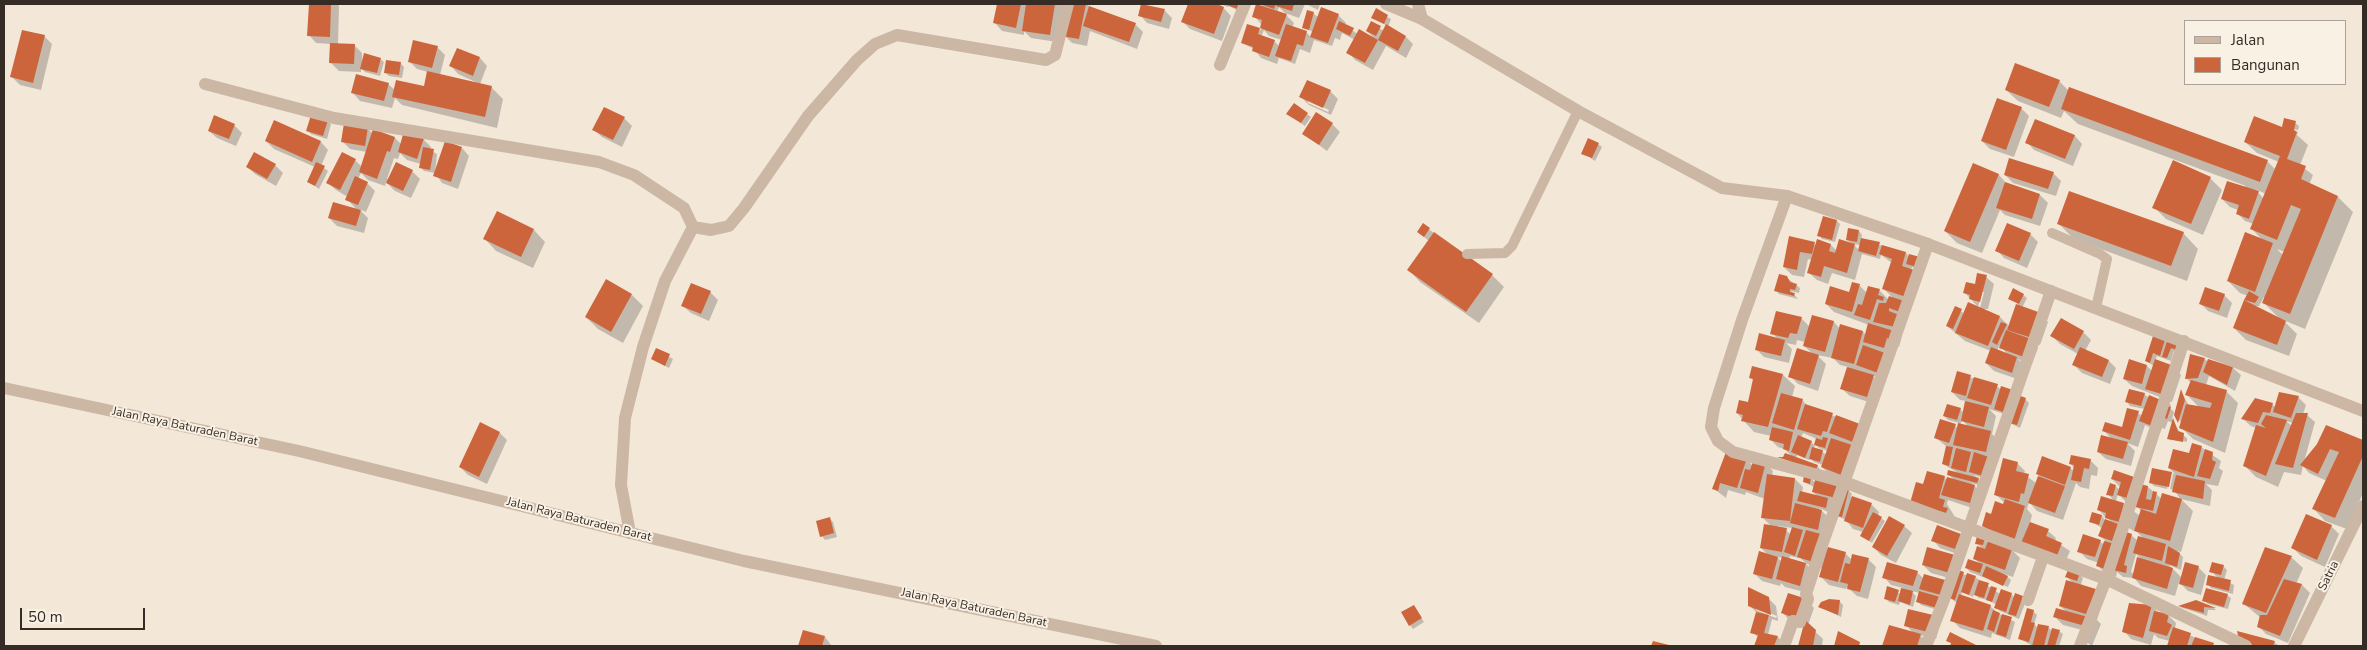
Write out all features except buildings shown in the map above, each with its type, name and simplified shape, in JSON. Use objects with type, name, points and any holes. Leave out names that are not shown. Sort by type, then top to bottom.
[{"type":"street","points":[[693,227],[711,230],[729,226],[744,208],[808,116],[857,60],[875,44],[897,35],[1046,60],[1055,55],[1068,4]]},
{"type":"street","points":[[1220,65],[1245,4]]},
{"type":"street","points":[[1386,4],[1422,19],[1578,110],[1722,188],[1787,196],[1928,244],[2363,411]]},
{"type":"street","points":[[1418,4],[1422,19]]},
{"type":"street","points":[[205,84],[334,118],[599,162],[634,175],[684,208],[693,227]]},
{"type":"street","points":[[1787,196],[1739,329],[1714,408],[1712,427],[1718,442],[1733,452],[1844,482],[2106,579],[2246,646]]},
{"type":"street","points":[[630,533],[620,485],[625,418],[643,347],[665,281],[693,227]]},
{"type":"street","points":[[1784,646],[1793,621],[1800,622],[1808,599],[1806,594],[1928,244]]},
{"type":"street","points":[[1926,646],[2051,291]]},
{"type":"street","points":[[2080,646],[2106,579],[2184,341]]},
{"type":"street","name":"Jalan Raya Baturaden Barat","points":[[4,388],[299,451],[744,561],[1156,646]]},
{"type":"street","name":"Satria","points":[[2294,646],[2363,506]]},
{"type":"street","points":[[2028,600],[2043,557]]},
{"type":"lane","points":[[1467,254],[1506,253],[1512,246],[1578,110]]},
{"type":"lane","points":[[2052,233],[2100,254],[2106,259],[2096,308]]}]
